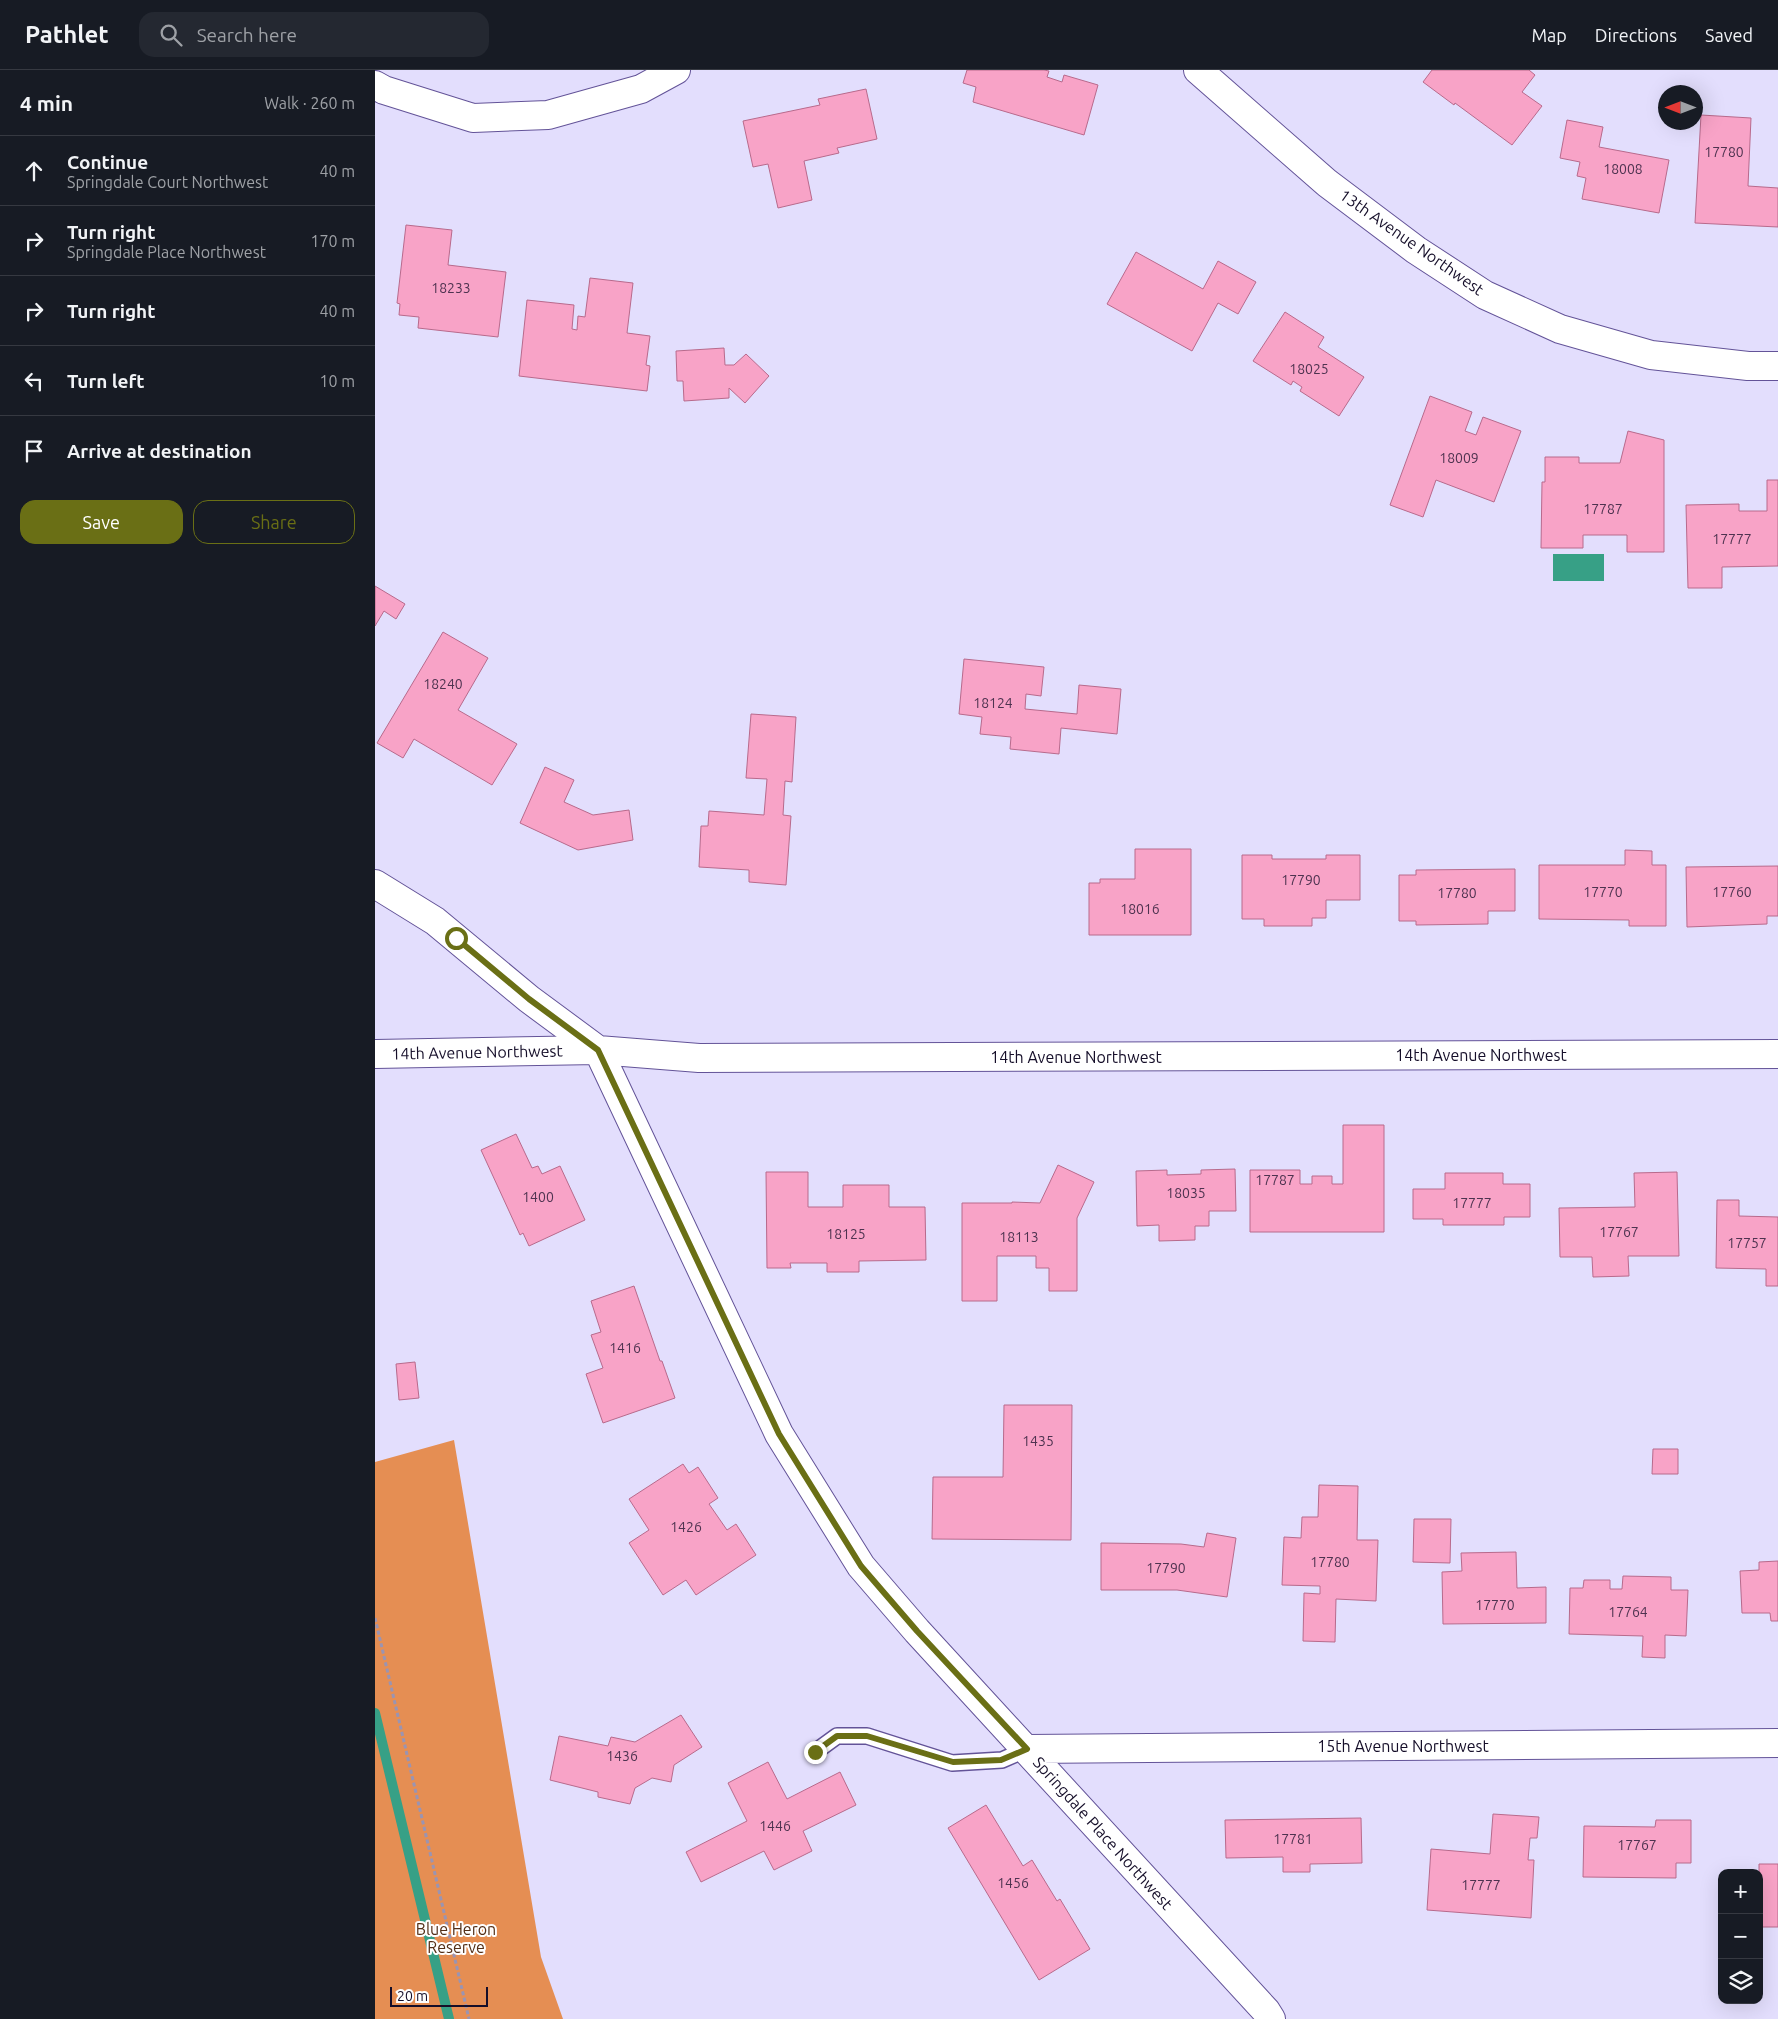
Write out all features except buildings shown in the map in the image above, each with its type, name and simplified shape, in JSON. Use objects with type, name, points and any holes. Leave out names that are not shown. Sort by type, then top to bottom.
[{"type":"street","points":[[375,85],[384,90],[473,118],[548,115],[641,89],[676,70]]},
{"type":"street","name":"13th Avenue Northwest","points":[[1198,70],[1327,183],[1416,250],[1485,295],[1560,328],[1651,355],[1747,366],[1778,366]]},
{"type":"street","points":[[375,884],[435,921],[529,999],[598,1050]]},
{"type":"street","name":"14th Avenue Northwest","points":[[375,1054],[598,1050],[699,1058],[1778,1054]]},
{"type":"street","name":"Springdale Place Northwest","points":[[598,1050],[784,1442],[861,1566],[917,1631],[1027,1749],[1263,2016]]},
{"type":"street","name":"15th Avenue Northwest","points":[[1027,1749],[1778,1743]]},
{"type":"lane","points":[[815,1752],[837,1736],[867,1736],[953,1762],[1001,1760],[1027,1749]]},
{"type":"path","points":[[375,1618],[469,2019]]},
{"type":"green space","name":"Blue Heron Reserve","points":[[454,1440],[541,1957],[563,2019],[375,2019],[375,1462]]},
{"type":"shaded area","points":[[1553,554],[1604,554],[1604,581],[1553,581]]},
{"type":"waterway","points":[[375,1713],[449,2019]]},
{"type":"route","points":[[456,938],[529,999],[598,1050],[779,1434],[861,1566],[917,1631],[1027,1749],[1001,1760],[953,1762],[867,1736],[837,1736],[815,1752]]}]
